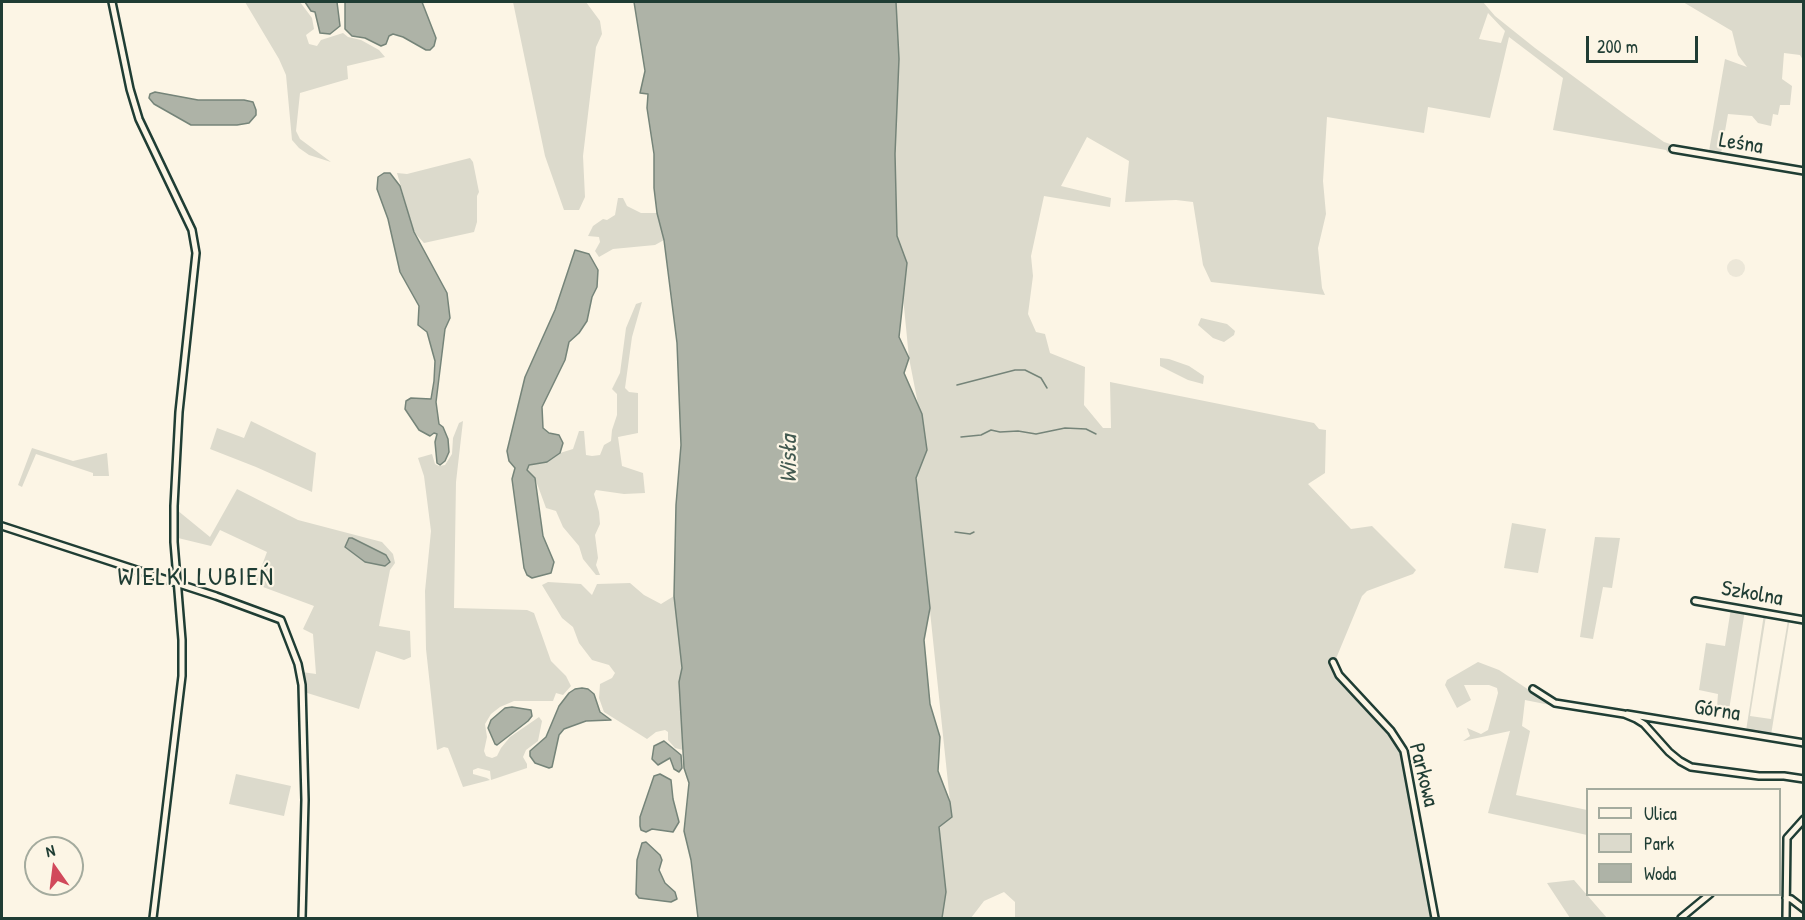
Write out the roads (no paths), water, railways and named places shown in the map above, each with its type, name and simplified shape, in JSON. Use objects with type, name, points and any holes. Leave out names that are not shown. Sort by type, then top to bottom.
[{"type":"street","points":[[112,2],[129,89],[140,119],[195,240],[179,412],[174,506],[174,542],[183,640],[182,676],[153,918]]},
{"type":"street","name":"Leśna","points":[[1673,149],[1803,171]]},
{"type":"street","points":[[2,526],[178,583],[276,617],[283,623],[298,664],[302,685],[305,800],[302,918]]},
{"type":"street","name":"Szkolna","points":[[1695,601],[1803,620]]},
{"type":"street","name":"Parkowa","points":[[1333,662],[1339,675],[1391,731],[1404,751],[1435,918]]},
{"type":"street","name":"Górna","points":[[1533,689],[1555,703],[1803,743]]},
{"type":"street","points":[[1626,715],[1644,724],[1669,752],[1691,766],[1759,776],[1803,779]]},
{"type":"street","points":[[1781,840],[1787,838],[1803,819]]},
{"type":"street","points":[[1786,918],[1787,838]]},
{"type":"street","points":[[1681,918],[1708,896]]},
{"type":"street","points":[[1786,898],[1791,899],[1803,909]]},
{"type":"water","points":[[305,2],[337,2],[340,26],[330,34],[320,33],[315,12],[311,11]]},
{"type":"water","points":[[345,2],[422,2],[436,38],[434,46],[426,50],[393,34],[389,36],[386,44],[381,46],[365,38],[352,36],[345,29]]},
{"type":"water","name":"Wisła","points":[[634,2],[896,2],[899,59],[895,154],[897,236],[907,263],[899,337],[909,358],[904,373],[922,414],[927,450],[916,478],[930,608],[924,640],[930,704],[940,737],[938,771],[950,802],[952,817],[939,827],[946,892],[942,918],[698,918],[691,860],[684,831],[689,783],[684,768],[679,682],[682,668],[674,596],[676,505],[681,445],[677,343],[664,240],[654,188],[654,154],[647,108],[648,94],[640,93],[645,71]]},
{"type":"water","points":[[155,92],[198,100],[253,102],[256,115],[249,123],[237,125],[191,125],[154,104],[149,98],[150,94]]},
{"type":"water","points":[[384,173],[390,173],[400,186],[414,232],[447,293],[450,318],[445,329],[436,402],[439,424],[443,427],[448,439],[449,452],[445,461],[440,465],[437,463],[435,442],[437,434],[430,436],[419,430],[405,409],[406,401],[411,398],[431,399],[435,361],[427,332],[418,325],[419,306],[400,272],[388,219],[377,189],[378,177]]},
{"type":"water","points":[[575,250],[589,254],[598,270],[597,287],[592,297],[587,321],[569,342],[565,360],[542,407],[543,428],[549,433],[559,435],[563,443],[560,453],[547,462],[529,465],[527,470],[535,478],[543,536],[554,562],[551,573],[532,578],[527,575],[524,568],[512,479],[515,468],[509,461],[507,451],[525,377],[555,310]]},
{"type":"water","points":[[349,538],[386,555],[390,562],[385,566],[365,562],[345,547]]},
{"type":"water","points":[[582,688],[594,694],[600,712],[611,720],[586,721],[564,729],[559,735],[552,767],[535,763],[530,756],[530,751],[546,737],[559,706],[569,693]]},
{"type":"water","points":[[505,708],[531,710],[532,716],[497,745],[488,728],[491,720]]},
{"type":"water","points":[[664,741],[681,755],[682,768],[679,772],[674,769],[670,758],[658,765],[652,759],[654,746]]},
{"type":"water","points":[[660,774],[671,780],[679,822],[673,832],[652,829],[646,832],[641,830],[640,817],[654,776]]},
{"type":"water","points":[[646,842],[660,855],[662,860],[659,870],[665,883],[675,892],[677,899],[671,902],[639,898],[636,894],[637,860],[642,843]]},
{"type":"waterway","points":[[957,385],[1015,370],[1025,370],[1041,378],[1047,388]]},
{"type":"waterway","points":[[961,437],[981,435],[991,430],[1036,434],[1065,428],[1086,429],[1096,434]]},
{"type":"waterway","points":[[955,532],[970,534],[974,532]]},
{"type":"district","name":"WIELKI LUBIEŃ","points":[[196,578]]}]
